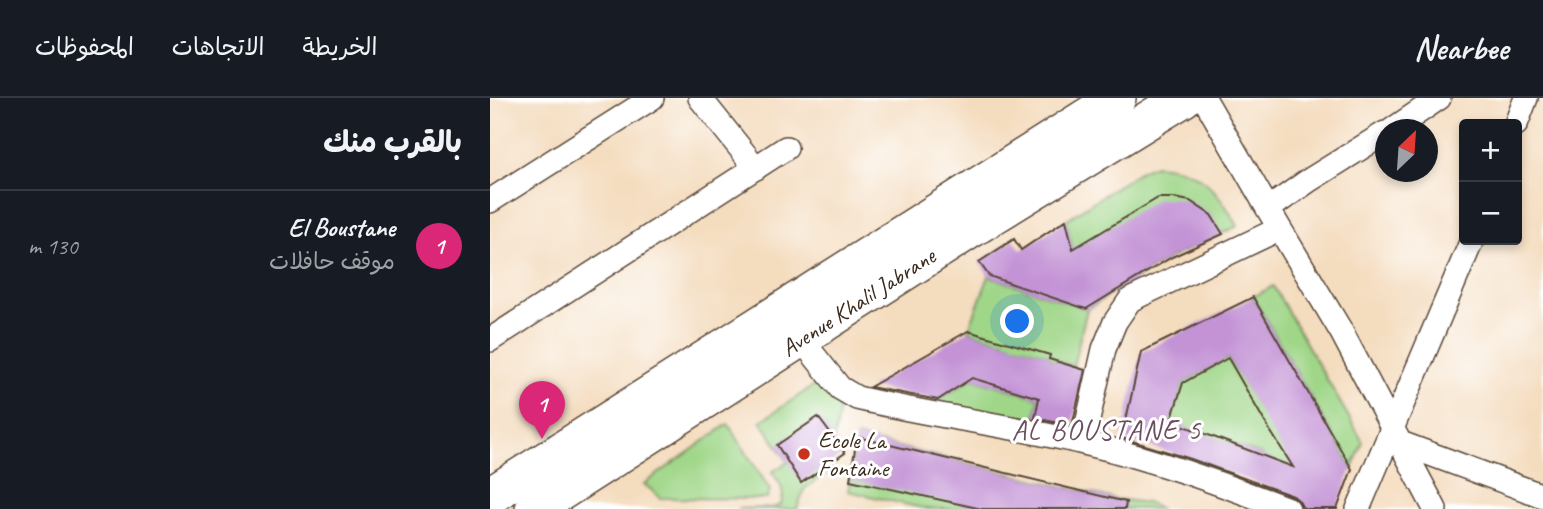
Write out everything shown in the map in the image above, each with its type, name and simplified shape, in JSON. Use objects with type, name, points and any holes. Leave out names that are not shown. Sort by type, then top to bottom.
[{"type":"main road","name":"Avenue Khalil Jabrane","points":[[490,496],[1117,98]]},
{"type":"main road","name":"Avenue Khalil Jabrane","points":[[537,508],[968,231],[1184,98]]},
{"type":"street","points":[[490,201],[652,98]]},
{"type":"street","points":[[700,98],[756,168]]},
{"type":"street","points":[[1204,98],[1341,331],[1435,509]]},
{"type":"street","points":[[1408,119],[1439,98]]},
{"type":"street","points":[[1518,119],[1526,98]]},
{"type":"street","points":[[1083,442],[1104,349],[1115,322],[1130,300],[1273,219],[1308,181],[1375,139]]},
{"type":"street","points":[[490,340],[786,148]]},
{"type":"street","points":[[1358,509],[1394,434],[1470,245]]},
{"type":"street","points":[[801,339],[840,388],[857,398],[1083,442],[1183,469],[1288,509]]},
{"type":"street","points":[[1394,434],[1543,496]]},
{"type":"green space","points":[[1155,165],[1185,170],[1206,182],[1238,226],[1172,257],[1087,309],[1066,220],[1142,170]]},
{"type":"green space","points":[[989,276],[1087,309],[1073,366],[1049,359],[1049,355],[968,331]]},
{"type":"green space","points":[[1273,286],[1363,442],[1352,469],[1253,297]]},
{"type":"green space","points":[[1228,358],[1319,509],[1306,509],[1284,501],[1262,455],[1170,422],[1183,383]]},
{"type":"green space","points":[[972,378],[1039,398],[1033,426],[931,405]]},
{"type":"green space","points":[[821,381],[839,410],[828,472],[804,489],[797,509],[737,509],[772,508],[781,505],[782,491],[772,472],[788,462],[761,421]]},
{"type":"green space","points":[[728,424],[770,490],[767,499],[661,498],[644,484]]},
{"type":"green space","points":[[857,437],[1115,499],[1148,503],[1161,509],[926,509],[848,491]]},
{"type":"building","points":[[1158,198],[1190,201],[1211,215],[1223,234],[1172,257],[1086,309],[989,276],[979,262],[1014,239],[1021,250],[1066,220],[1073,249]]},
{"type":"building","points":[[1253,297],[1352,469],[1337,509],[1306,509],[1293,496],[1191,459],[1122,438],[1141,352]],"holes":[[[1228,358],[1293,467],[1171,421],[1183,383]]]},
{"type":"building","points":[[968,331],[1050,355],[1049,359],[1085,370],[1072,426],[1035,418],[1039,398],[972,378],[938,400],[870,387]]},
{"type":"building","name":"Ecole La Fontaine","points":[[818,417],[845,453],[801,483],[777,445]]},
{"type":"building","points":[[857,437],[1126,502],[1125,509],[982,509],[850,480]]},
{"type":"place","name":"El Boustane","points":[[542,439]]},
{"type":"place","name":"Ecole La Fontaine","points":[[804,454]]},
{"type":"district","name":"AL BOUSTANE 5","points":[[1107,429]]}]
